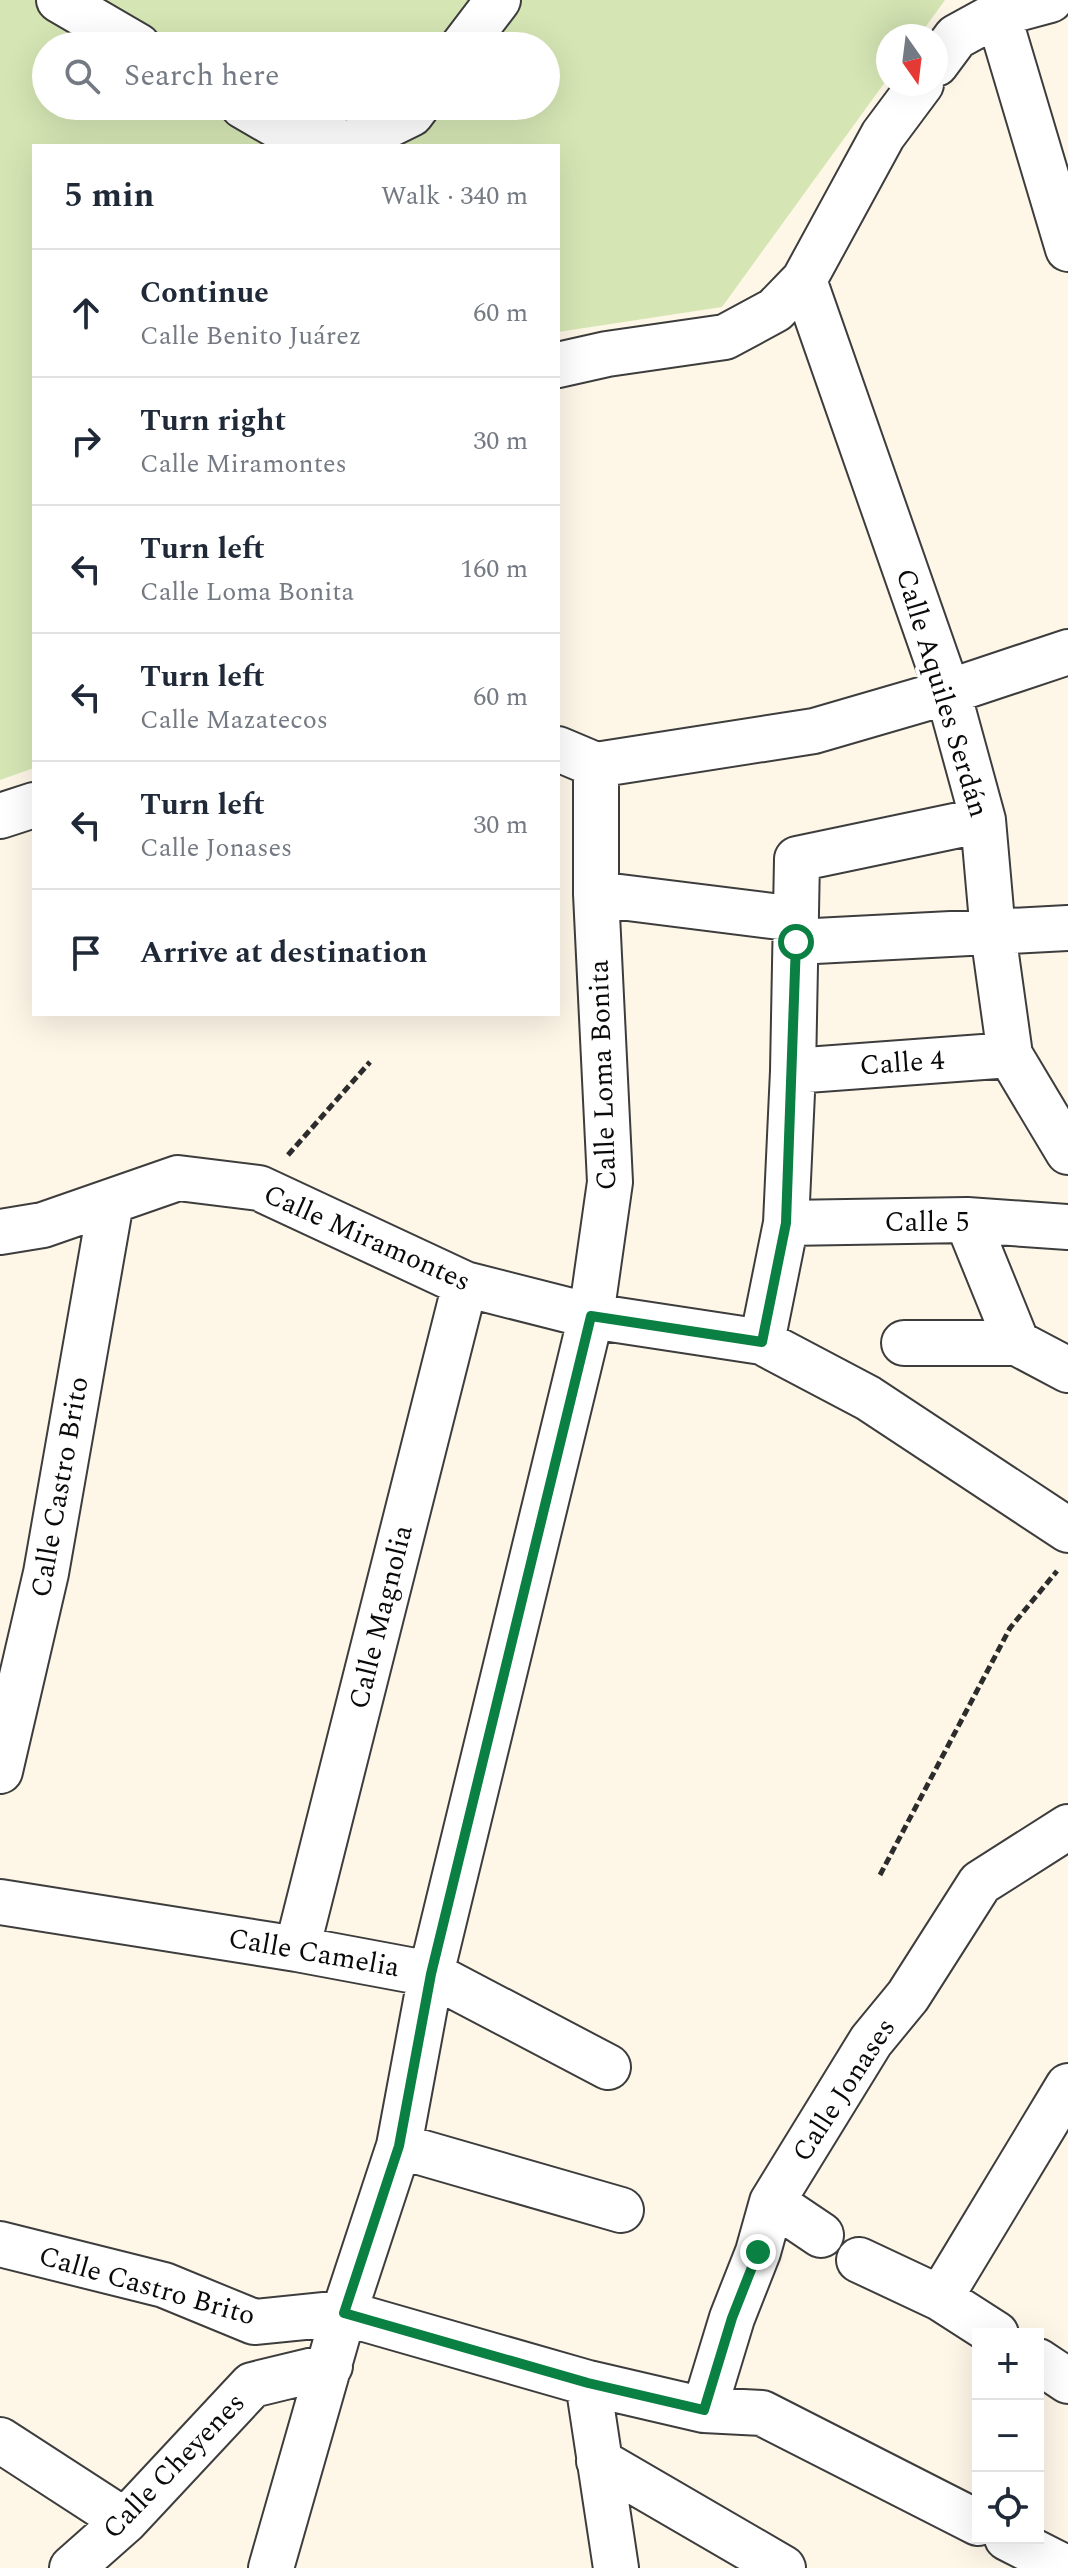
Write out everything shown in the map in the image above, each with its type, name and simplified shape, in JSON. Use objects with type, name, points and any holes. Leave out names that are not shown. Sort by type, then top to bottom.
[{"type":"street","points":[[59,0],[114,32]]},
{"type":"street","points":[[474,32],[498,0]]},
{"type":"street","points":[[948,48],[956,37],[998,14],[1050,0]]},
{"type":"street","points":[[998,14],[1068,249]]},
{"type":"street","points":[[560,365],[607,354],[725,337],[775,310],[804,280],[883,135],[912,96]]},
{"type":"street","points":[[267,120],[295,136],[352,143],[399,120]]},
{"type":"street","name":"Calle Aquiles Serdán","points":[[804,280],[948,692],[983,820],[993,933],[1010,1055],[1068,1152]]},
{"type":"street","points":[[577,757],[814,731],[948,692],[1068,652]]},
{"type":"street","name":"Calle Loma Bonita","points":[[271,2568],[344,2313],[399,2146],[431,1974],[591,1316],[610,1182],[596,894],[577,757]]},
{"type":"street","points":[[0,816],[32,806]]},
{"type":"street","points":[[762,1342],[786,1223],[793,1071],[797,859],[983,820]]},
{"type":"street","points":[[596,894],[796,930],[993,933],[1068,928]]},
{"type":"street","name":"Calle 4","points":[[793,1071],[1010,1055]]},
{"type":"street","name":"Calle Miramontes","points":[[0,1232],[43,1225],[178,1178],[259,1188],[465,1284],[591,1316],[762,1342],[868,1398],[1063,1550]]},
{"type":"street","name":"Calle Castro Brito","points":[[0,1771],[46,1573],[111,1202]]},
{"type":"street","points":[[967,1220],[1017,1343]]},
{"type":"street","name":"Calle 5","points":[[786,1223],[967,1220],[1068,1227]]},
{"type":"street","name":"Calle Magnolia","points":[[297,1949],[465,1284]]},
{"type":"street","points":[[904,1343],[1017,1343],[1068,1370]]},
{"type":"street","name":"Calle Jonases","points":[[704,2410],[772,2202],[871,2041],[908,1996],[980,1883],[1068,1827]]},
{"type":"street","name":"Calle Camelia","points":[[0,1902],[297,1949],[431,1974],[608,2067]]},
{"type":"street","points":[[940,2298],[1068,2086]]},
{"type":"street","points":[[399,2146],[621,2210]]},
{"type":"street","points":[[772,2202],[821,2235]]},
{"type":"street","name":"Calle Castro Brito","points":[[0,2244],[164,2285],[254,2322],[344,2313]]},
{"type":"street","points":[[859,2260],[940,2298],[987,2328]]},
{"type":"street","points":[[344,2313],[588,2383],[704,2410],[762,2413],[972,2520]]},
{"type":"street","points":[[1044,2365],[1068,2381]]},
{"type":"street","name":"Calle Cheyenes","points":[[72,2568],[125,2521],[252,2385],[330,2366]]},
{"type":"street","points":[[588,2383],[616,2568]]},
{"type":"street","points":[[0,2440],[125,2521]]},
{"type":"street","points":[[599,2461],[783,2568]]},
{"type":"street","points":[[1019,2544],[1066,2568]]},
{"type":"path","points":[[259,1188],[370,1062]]},
{"type":"path","points":[[880,1875],[1010,1628],[1063,1550]]},
{"type":"green space","points":[[0,0],[945,0],[928,24],[876,24],[876,95],[722,307],[560,332],[560,144],[32,144],[32,769],[0,780]]},
{"type":"route","points":[[758,2252],[732,2318],[704,2410],[588,2383],[344,2313],[399,2146],[431,1974],[591,1316],[762,1342],[786,1223],[796,942]]}]
